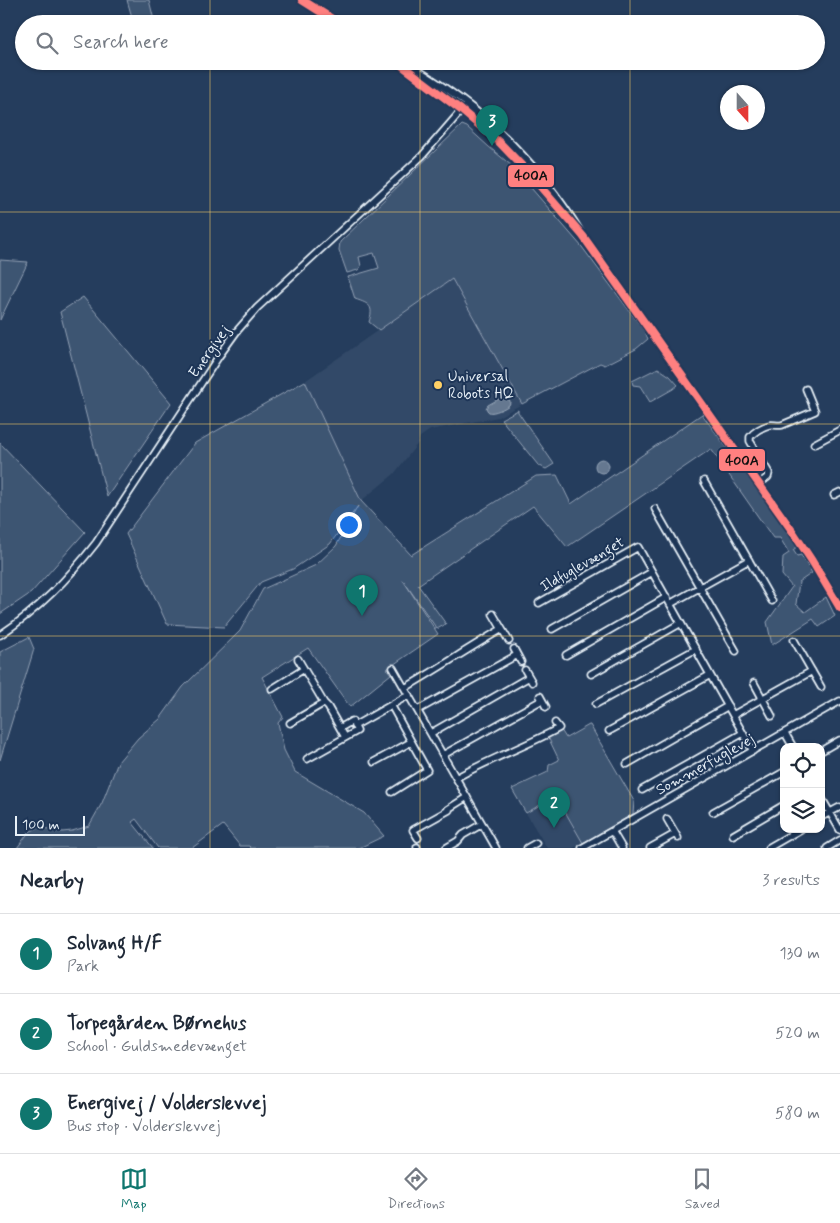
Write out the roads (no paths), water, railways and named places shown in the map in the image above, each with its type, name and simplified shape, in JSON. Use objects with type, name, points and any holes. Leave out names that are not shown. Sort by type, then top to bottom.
[{"type":"street","points":[[302,0],[326,15]]},
{"type":"street","points":[[408,70],[461,110],[500,143],[583,236],[759,484],[812,561],[840,608]]},
{"type":"street","points":[[417,70],[467,104],[506,138],[549,186],[575,221],[583,236]]},
{"type":"street","name":"Energivej","points":[[0,635],[43,602],[78,567],[96,543],[218,356],[242,326],[264,302],[422,156],[467,104]]},
{"type":"street","points":[[461,110],[473,113],[549,186]]},
{"type":"street","points":[[759,484],[768,477],[769,473],[750,441],[750,437],[766,426],[782,425],[815,411],[806,389]]},
{"type":"street","points":[[814,444],[840,430]]},
{"type":"street","points":[[704,481],[772,601]]},
{"type":"street","points":[[655,509],[736,651]]},
{"type":"street","name":"Ildfuglevænget","points":[[540,602],[638,546],[753,751]]},
{"type":"street","points":[[670,604],[749,560]]},
{"type":"street","points":[[552,629],[652,572]]},
{"type":"street","points":[[566,655],[667,597]]},
{"type":"street","points":[[493,614],[509,641]]},
{"type":"street","points":[[591,674],[681,623]]},
{"type":"street","points":[[405,688],[502,629]]},
{"type":"street","points":[[794,640],[821,687]]},
{"type":"street","points":[[596,704],[696,649]]},
{"type":"street","points":[[418,710],[515,652],[521,662]]},
{"type":"street","points":[[298,659],[345,737]]},
{"type":"street","points":[[393,668],[496,848]]},
{"type":"street","points":[[272,688],[304,669]]},
{"type":"street","points":[[431,733],[531,680],[525,670]]},
{"type":"street","points":[[733,715],[812,671]]},
{"type":"street","points":[[609,732],[710,675]]},
{"type":"street","points":[[754,683],[772,716]]},
{"type":"street","points":[[354,726],[409,695]]},
{"type":"street","points":[[443,755],[541,698],[546,707]]},
{"type":"street","name":"Sommerfuglevej","points":[[582,848],[840,701]]},
{"type":"street","points":[[290,723],[324,703]]},
{"type":"street","points":[[391,705],[427,770],[392,792]]},
{"type":"street","points":[[632,764],[728,706]]},
{"type":"street","points":[[307,759],[357,730],[352,721],[340,728]]},
{"type":"street","points":[[456,778],[486,762],[539,739],[558,728],[555,722]]},
{"type":"street","points":[[785,732],[791,743]]},
{"type":"street","points":[[652,795],[645,789],[743,733]]},
{"type":"street","points":[[825,749],[840,740]]},
{"type":"street","points":[[374,762],[411,742]]},
{"type":"street","points":[[714,812],[780,774]]},
{"type":"street","points":[[418,838],[414,830],[449,810],[467,797]]},
{"type":"street","points":[[825,804],[840,830]]},
{"type":"street","points":[[733,834],[780,807]]},
{"type":"street","points":[[825,815],[840,807]]},
{"type":"street","points":[[650,848],[677,836],[667,819]]},
{"type":"street","points":[[446,848],[482,824]]},
{"type":"street","points":[[612,830],[622,848]]},
{"type":"street","points":[[768,848],[793,833]]},
{"type":"street","points":[[827,848],[840,840]]},
{"type":"street","points":[[527,848],[536,843]]},
{"type":"place","name":"Energivej / Volderslevvej","points":[[492,146]]},
{"type":"place","name":"Universal Robots HQ","points":[[438,385]]},
{"type":"place","name":"Solvang H/F","points":[[362,616]]},
{"type":"place","name":"Torpegården Børnehus","points":[[554,828]]}]
